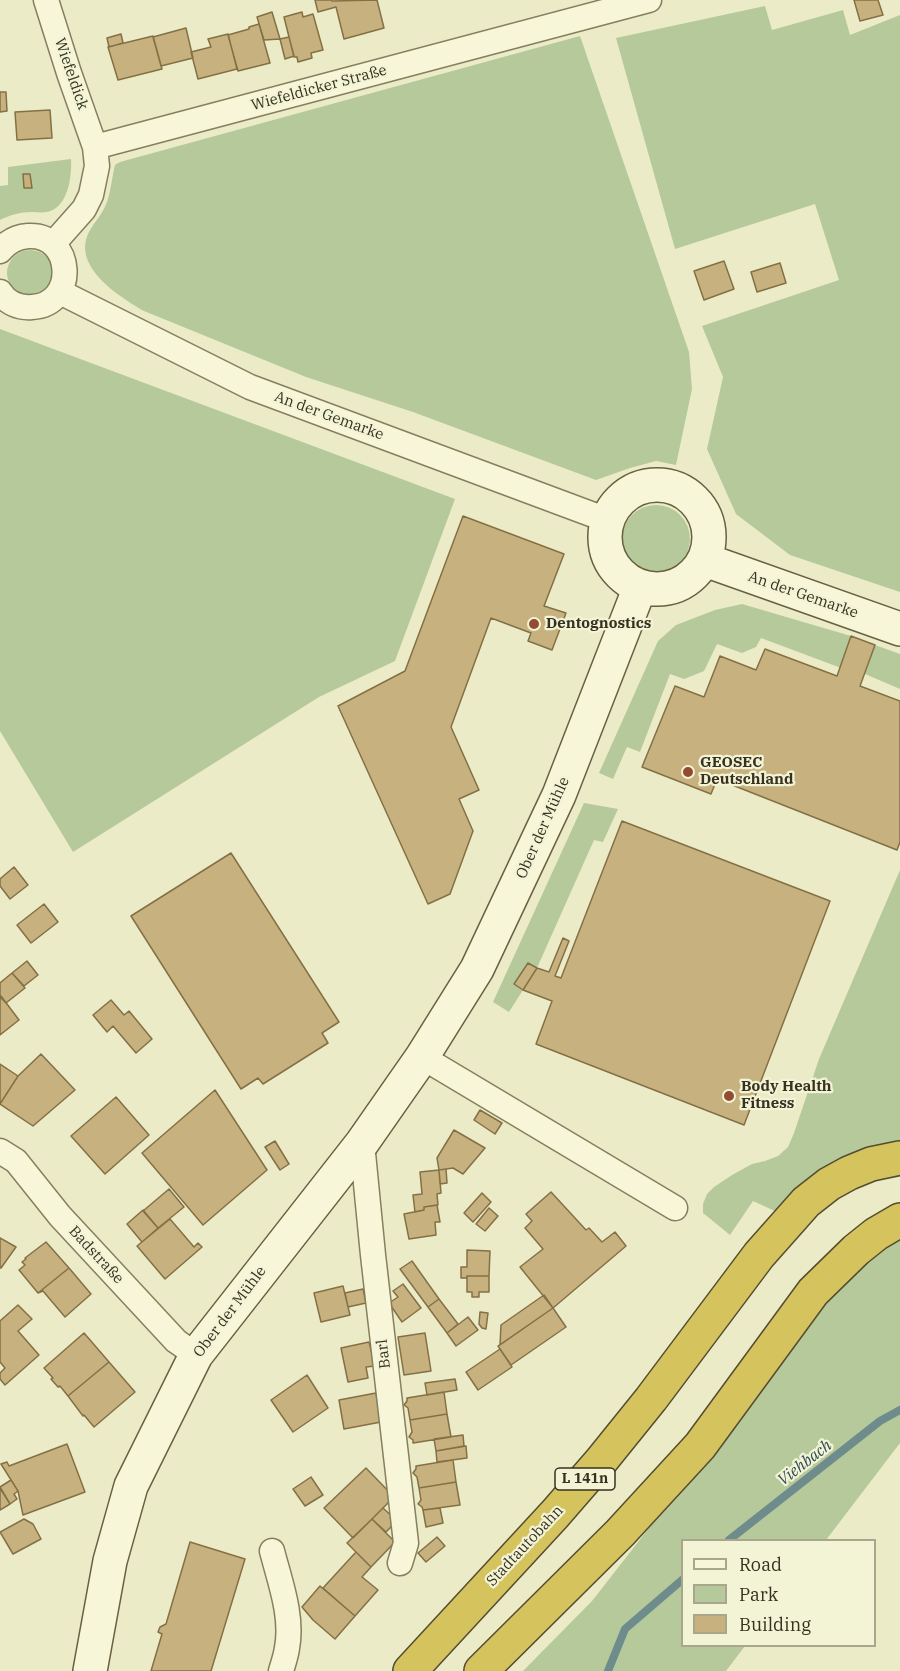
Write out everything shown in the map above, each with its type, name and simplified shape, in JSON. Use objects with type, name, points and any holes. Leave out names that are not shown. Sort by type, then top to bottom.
[{"type":"highway","name":"Stadtautobahn","points":[[410,1671],[602,1461],[752,1264],[806,1202],[829,1184],[849,1173],[871,1164],[900,1158]]},
{"type":"highway","points":[[481,1671],[620,1533],[700,1446],[806,1302],[856,1250],[876,1234],[900,1220]]},
{"type":"street","name":"Wiefeldick","points":[[46,0],[95,147]]},
{"type":"street","name":"Wiefeldicker Straße","points":[[95,147],[634,2]]},
{"type":"street","points":[[53,244],[84,208],[91,195],[97,166],[95,147]]},
{"type":"street","points":[[0,251],[10,242],[34,236],[44,238],[53,244],[60,252],[65,264],[64,281],[60,292],[44,305],[24,308],[13,304],[0,292]]},
{"type":"street","name":"An der Gemarke","points":[[60,292],[250,387],[607,520]]},
{"type":"street","points":[[659,484],[676,487],[695,501],[707,521],[710,535],[705,560],[697,571],[678,585],[653,590],[640,587],[622,577],[612,564],[606,551],[604,533],[607,520],[619,500],[630,491],[659,484]]},
{"type":"street","name":"An der Gemarke","points":[[705,560],[900,629]]},
{"type":"street","name":"Ober der Mühle","points":[[90,1671],[110,1561],[131,1486],[196,1355],[362,1143],[422,1057],[477,969],[559,795],[640,587]]},
{"type":"street","points":[[422,1057],[675,1208]]},
{"type":"street","name":"Barl","points":[[362,1143],[406,1543],[400,1563]]},
{"type":"street","name":"Badstraße","points":[[0,1151],[16,1161],[60,1216],[176,1341],[196,1355]]},
{"type":"street","points":[[272,1551],[287,1615],[288,1647],[281,1671]]},
{"type":"green space","points":[[765,6],[772,30],[843,10],[850,35],[900,15],[900,592],[790,555],[736,514],[707,449],[723,377],[702,326],[839,280],[815,204],[675,249],[616,38]]},
{"type":"green space","points":[[580,36],[689,352],[692,389],[676,465],[656,461],[596,480],[413,412],[306,377],[144,311],[101,280],[87,258],[85,246],[88,234],[105,206],[115,165],[120,162]]},
{"type":"green space","points":[[71,159],[69,183],[60,205],[47,212],[19,213],[0,220],[0,186],[8,185],[8,167]]},
{"type":"green space","points":[[30,250],[46,257],[53,273],[46,289],[30,296],[14,289],[7,273],[14,257]]},
{"type":"green space","points":[[0,329],[455,499],[395,661],[319,697],[73,852],[0,731]]},
{"type":"green space","points":[[663,505],[675,511],[684,520],[690,532],[688,552],[680,563],[663,573],[649,573],[632,563],[624,552],[622,532],[632,515],[643,507]]},
{"type":"green space","points":[[742,604],[851,636],[841,668],[761,638],[756,647],[742,653],[717,644],[704,671],[684,679],[670,674],[640,752],[627,747],[613,779],[599,773],[658,641],[676,625],[715,610]]},
{"type":"green space","points":[[875,645],[900,654],[900,689],[865,674]]},
{"type":"green space","points":[[584,803],[618,809],[603,842],[594,840],[537,968],[509,1012],[493,1002]]},
{"type":"green space","points":[[900,870],[900,1144],[777,1212],[753,1201],[730,1235],[703,1213],[703,1204],[707,1194],[732,1175],[752,1164],[778,1156],[788,1147],[819,1059]]},
{"type":"green space","points":[[900,1236],[900,1443],[827,1539],[681,1539],[681,1647],[744,1647],[726,1671],[523,1671],[592,1601],[847,1277]]},
{"type":"building","points":[[315,0],[377,0],[384,28],[344,39],[336,7],[318,12]]},
{"type":"building","points":[[854,0],[878,0],[883,15],[860,21]]},
{"type":"building","points":[[272,12],[280,39],[264,40],[257,17]]},
{"type":"building","points":[[302,12],[303,17],[313,14],[323,50],[311,53],[312,58],[298,62],[297,57],[294,57],[284,17]]},
{"type":"building","points":[[259,24],[270,63],[238,71],[228,35]]},
{"type":"building","points":[[186,28],[193,58],[161,66],[153,37]]},
{"type":"building","points":[[121,34],[123,43],[109,47],[107,38]]},
{"type":"building","points":[[228,34],[237,69],[198,79],[191,52],[211,47],[208,39]]},
{"type":"building","points":[[153,36],[162,69],[118,80],[108,47]]},
{"type":"building","points":[[289,37],[294,56],[285,59],[280,39]]},
{"type":"building","points":[[0,92],[6,92],[7,111],[0,112]]},
{"type":"building","points":[[50,110],[52,138],[17,140],[15,112]]},
{"type":"building","points":[[23,174],[30,174],[32,188],[24,188]]},
{"type":"building","points":[[724,261],[734,289],[704,300],[694,271]]},
{"type":"building","points":[[780,263],[786,283],[757,292],[751,272]]},
{"type":"building","points":[[463,516],[564,554],[544,606],[566,613],[552,650],[528,641],[531,633],[491,618],[451,727],[479,790],[459,799],[473,831],[450,894],[428,904],[338,706],[405,671]]},
{"type":"building","points":[[851,636],[875,645],[860,686],[900,701],[900,842],[897,850],[717,779],[711,794],[642,767],[675,686],[704,697],[720,656],[756,670],[765,649],[837,676]]},
{"type":"building","points":[[622,821],[830,901],[744,1125],[536,1044],[552,1001],[523,990],[537,968],[549,972],[563,938],[569,941],[555,976],[561,978]]},
{"type":"building","points":[[231,853],[339,1022],[322,1033],[328,1043],[263,1084],[258,1078],[241,1089],[131,916]]},
{"type":"building","points":[[14,867],[28,885],[10,899],[0,886],[0,879]]},
{"type":"building","points":[[44,904],[58,922],[31,943],[17,925]]},
{"type":"building","points":[[27,961],[38,975],[24,986],[12,973]]},
{"type":"building","points":[[528,963],[537,968],[523,990],[514,984]]},
{"type":"building","points":[[12,973],[25,988],[6,1003],[0,997],[0,983]]},
{"type":"building","points":[[0,997],[19,1020],[0,1035]]},
{"type":"building","points":[[111,1000],[124,1015],[129,1011],[152,1039],[136,1053],[113,1026],[107,1032],[93,1015]]},
{"type":"building","points":[[41,1054],[75,1090],[33,1126],[0,1104],[18,1076]]},
{"type":"building","points":[[0,1064],[18,1076],[0,1104]]},
{"type":"building","points":[[215,1090],[267,1170],[203,1225],[142,1153]]},
{"type":"building","points":[[116,1097],[149,1135],[105,1174],[71,1136]]},
{"type":"building","points":[[480,1110],[502,1123],[495,1134],[474,1120]]},
{"type":"building","points":[[454,1130],[485,1148],[463,1174],[453,1168],[439,1170],[437,1158]]},
{"type":"building","points":[[275,1141],[289,1164],[280,1170],[265,1147]]},
{"type":"building","points":[[446,1169],[447,1183],[440,1184],[439,1170]]},
{"type":"building","points":[[439,1170],[441,1193],[437,1194],[438,1205],[424,1207],[424,1210],[415,1212],[413,1195],[422,1194],[420,1172]]},
{"type":"building","points":[[169,1189],[184,1207],[158,1228],[143,1211]]},
{"type":"building","points":[[551,1192],[586,1230],[589,1228],[602,1242],[615,1232],[626,1246],[553,1308],[520,1267],[543,1249],[525,1228],[532,1221],[526,1214]]},
{"type":"building","points":[[482,1193],[491,1202],[473,1222],[464,1213]]},
{"type":"building","points":[[437,1205],[440,1222],[435,1222],[436,1235],[409,1239],[404,1214]]},
{"type":"building","points":[[489,1208],[498,1216],[485,1231],[476,1224]]},
{"type":"building","points":[[143,1210],[158,1228],[142,1242],[127,1224]]},
{"type":"building","points":[[170,1219],[194,1247],[198,1243],[202,1247],[165,1279],[137,1246]]},
{"type":"building","points":[[0,1238],[16,1247],[1,1268],[0,1268]]},
{"type":"building","points":[[46,1242],[69,1268],[38,1293],[19,1270],[25,1265],[22,1262],[25,1258]]},
{"type":"building","points":[[467,1250],[490,1251],[489,1276],[461,1278],[461,1267],[467,1267]]},
{"type":"building","points":[[412,1261],[439,1299],[428,1307],[400,1269]]},
{"type":"building","points":[[69,1268],[91,1294],[65,1317],[43,1291],[38,1293]]},
{"type":"building","points":[[467,1276],[489,1276],[489,1292],[479,1292],[479,1297],[472,1297],[472,1292],[467,1292]]},
{"type":"building","points":[[403,1284],[421,1308],[402,1322],[389,1303],[398,1297],[393,1291]]},
{"type":"building","points":[[343,1286],[350,1315],[321,1322],[314,1293]]},
{"type":"building","points":[[363,1289],[366,1303],[348,1307],[345,1293]]},
{"type":"building","points":[[544,1295],[553,1308],[500,1345],[501,1325]]},
{"type":"building","points":[[439,1299],[458,1324],[447,1333],[428,1307]]},
{"type":"building","points":[[18,1305],[32,1319],[18,1331],[39,1355],[5,1385],[0,1379],[0,1373],[5,1368],[0,1362],[0,1321]]},
{"type":"building","points":[[553,1308],[566,1327],[511,1365],[498,1346]]},
{"type":"building","points":[[480,1312],[488,1313],[486,1329],[479,1324]]},
{"type":"building","points":[[468,1317],[478,1330],[456,1346],[447,1333]]},
{"type":"building","points":[[84,1333],[109,1362],[68,1396],[51,1379],[53,1378],[44,1368]]},
{"type":"building","points":[[425,1333],[431,1371],[404,1375],[398,1337]]},
{"type":"building","points":[[369,1342],[375,1366],[366,1367],[368,1378],[348,1382],[341,1348]]},
{"type":"building","points":[[500,1349],[512,1367],[478,1390],[466,1372]]},
{"type":"building","points":[[109,1362],[135,1392],[94,1427],[68,1396]]},
{"type":"building","points":[[307,1375],[328,1408],[293,1432],[271,1400]]},
{"type":"building","points":[[455,1379],[457,1390],[427,1395],[425,1383]]},
{"type":"building","points":[[444,1392],[447,1414],[410,1420],[408,1408],[404,1405],[407,1398]]},
{"type":"building","points":[[376,1393],[381,1422],[344,1429],[339,1400]]},
{"type":"building","points":[[447,1414],[451,1437],[413,1443],[409,1437],[412,1432],[410,1420]]},
{"type":"building","points":[[463,1435],[464,1446],[436,1451],[434,1439]]},
{"type":"building","points":[[67,1444],[85,1492],[23,1515],[18,1491],[1,1464],[7,1462],[9,1466]]},
{"type":"building","points":[[466,1446],[467,1458],[437,1462],[436,1451]]},
{"type":"building","points":[[453,1460],[456,1482],[419,1488],[417,1477],[413,1473],[416,1466]]},
{"type":"building","points":[[366,1468],[394,1497],[353,1538],[324,1508]]},
{"type":"building","points":[[311,1477],[323,1495],[305,1506],[293,1489]]},
{"type":"building","points":[[11,1480],[18,1491],[14,1494],[17,1499],[10,1504],[0,1487]]},
{"type":"building","points":[[456,1482],[460,1505],[423,1510],[418,1504],[421,1500],[419,1488]]},
{"type":"building","points":[[0,1488],[10,1504],[0,1510]]},
{"type":"building","points":[[383,1508],[397,1521],[386,1532],[372,1519]]},
{"type":"building","points":[[440,1508],[443,1523],[426,1527],[423,1510]]},
{"type":"building","points":[[24,1519],[33,1524],[41,1539],[13,1554],[0,1532]]},
{"type":"building","points":[[372,1519],[395,1542],[371,1567],[347,1543]]},
{"type":"building","points":[[437,1537],[445,1546],[426,1562],[418,1553]]},
{"type":"building","points":[[190,1542],[245,1559],[211,1671],[151,1671],[162,1634],[158,1632],[160,1627],[166,1624]]},
{"type":"building","points":[[356,1552],[371,1567],[362,1577],[378,1590],[355,1616],[323,1588]]},
{"type":"building","points":[[320,1586],[355,1616],[335,1639],[302,1607]]},
{"type":"waterway","name":"Viehbach","points":[[730,1539],[880,1421],[900,1410]]},
{"type":"waterway","name":"Viehbach","points":[[608,1671],[625,1629],[681,1581]]},
{"type":"place","name":"Dentognostics","points":[[534,624]]},
{"type":"place","name":"GEOSEC Deutschland","points":[[688,772]]},
{"type":"place","name":"Body Health Fitness","points":[[729,1096]]}]
